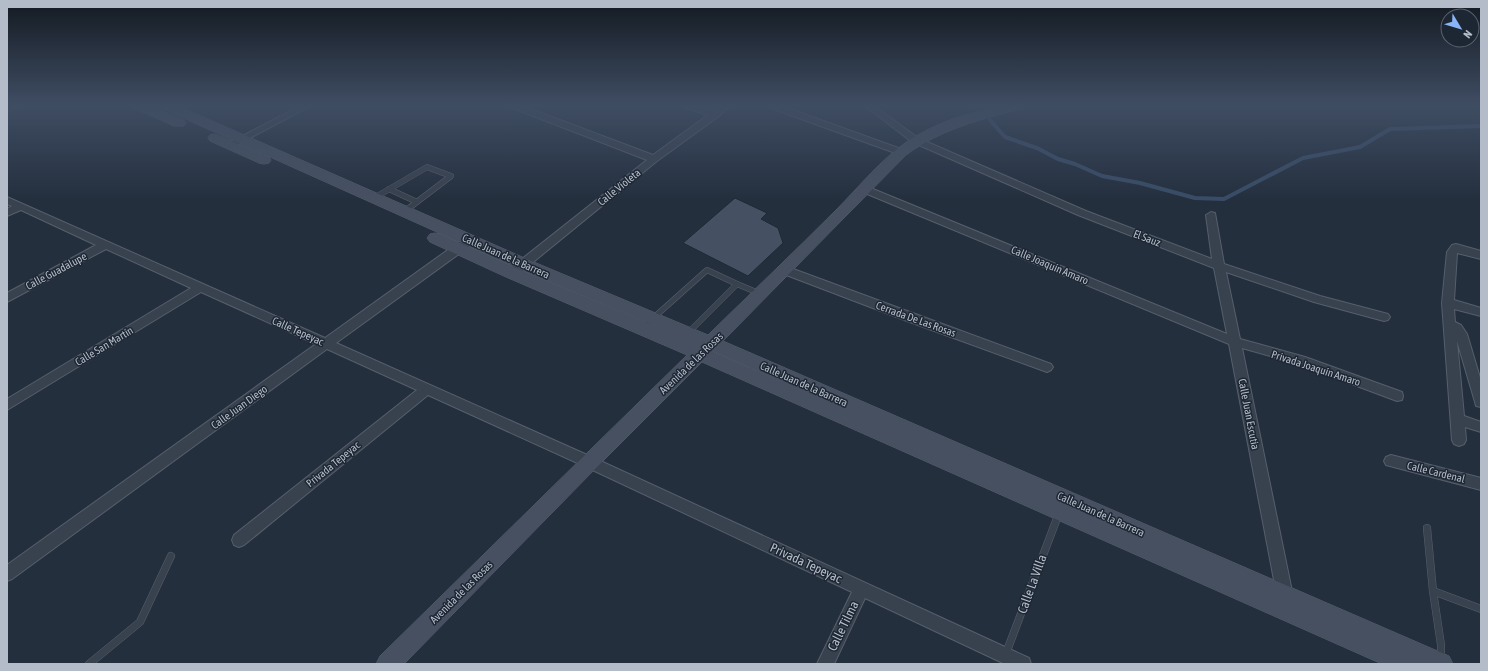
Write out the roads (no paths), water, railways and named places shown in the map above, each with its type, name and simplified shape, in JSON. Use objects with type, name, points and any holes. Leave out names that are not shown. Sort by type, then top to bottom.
[{"type":"main road","name":"Calle Juan de la Barrera","points":[[210,136],[393,210],[518,269],[682,338],[1059,511],[1286,604],[1441,664]]},
{"type":"main road","name":"Calle Juan de la Barrera","points":[[240,136],[373,198],[393,210],[465,245]]},
{"type":"main road","name":"Avenida de las Rosas","points":[[388,664],[589,462],[786,270],[901,152],[915,140],[923,136]]},
{"type":"main road","name":"Calle Juan de la Barrera","points":[[706,349],[1286,604],[1408,664]]},
{"type":"street","points":[[230,145],[247,136]]},
{"type":"street","points":[[595,136],[654,159]]},
{"type":"street","name":"Calle Violeta","points":[[518,269],[654,159],[685,136]]},
{"type":"street","points":[[858,136],[901,152]]},
{"type":"street","name":"El Sauz","points":[[910,136],[915,140],[1082,213],[1219,266],[1318,299],[1384,317]]},
{"type":"street","name":"Calle Joaquín Amaro","points":[[864,189],[1235,342]]},
{"type":"street","name":"Calle Tepeyac","points":[[7,200],[589,462]]},
{"type":"street","points":[[7,213],[21,206]]},
{"type":"street","name":"Calle Juan Escutia","points":[[1211,215],[1219,266],[1286,604]]},
{"type":"street","name":"Calle Guadalupe","points":[[7,298],[106,244]]},
{"type":"street","name":"Calle Juan Diego","points":[[7,574],[465,245]]},
{"type":"street","points":[[1459,440],[1448,303],[1452,252],[1456,248],[1481,255]]},
{"type":"street","name":"Cerrada De Las Rosas","points":[[786,270],[911,318],[1047,367]]},
{"type":"street","name":"Calle San Martín","points":[[7,405],[200,287]]},
{"type":"street","points":[[1448,303],[1481,312]]},
{"type":"street","points":[[1450,324],[1457,328],[1461,334],[1481,402]]},
{"type":"street","name":"Privada Joaquín Amaro","points":[[1235,342],[1301,360],[1397,396]]},
{"type":"street","name":"Privada Tepeyac","points":[[239,540],[427,389]]},
{"type":"street","points":[[1458,420],[1481,427]]},
{"type":"street","name":"Calle Cardenal","points":[[1391,461],[1481,484]]},
{"type":"street","name":"Privada Tepeyac","points":[[589,462],[1014,661]]},
{"type":"street","name":"Calle Tilma","points":[[825,664],[862,589]]},
{"type":"lane","points":[[373,198],[427,167],[451,176],[417,202],[393,210]]},
{"type":"lane","points":[[389,189],[417,202]]},
{"type":"lane","points":[[648,324],[707,270],[761,294]]},
{"type":"lane","points":[[682,338],[737,284]]},
{"type":"lane","name":"Calle La Villa","points":[[1014,661],[1059,511]]},
{"type":"lane","points":[[1427,528],[1441,664]]},
{"type":"lane","points":[[89,664],[140,622],[171,556]]},
{"type":"lane","points":[[1433,591],[1481,609]]},
{"type":"waterway","points":[[1004,136],[1037,148],[1058,159],[1075,164],[1102,176],[1140,183],[1195,198],[1224,199],[1303,158],[1360,147],[1378,136]]}]
